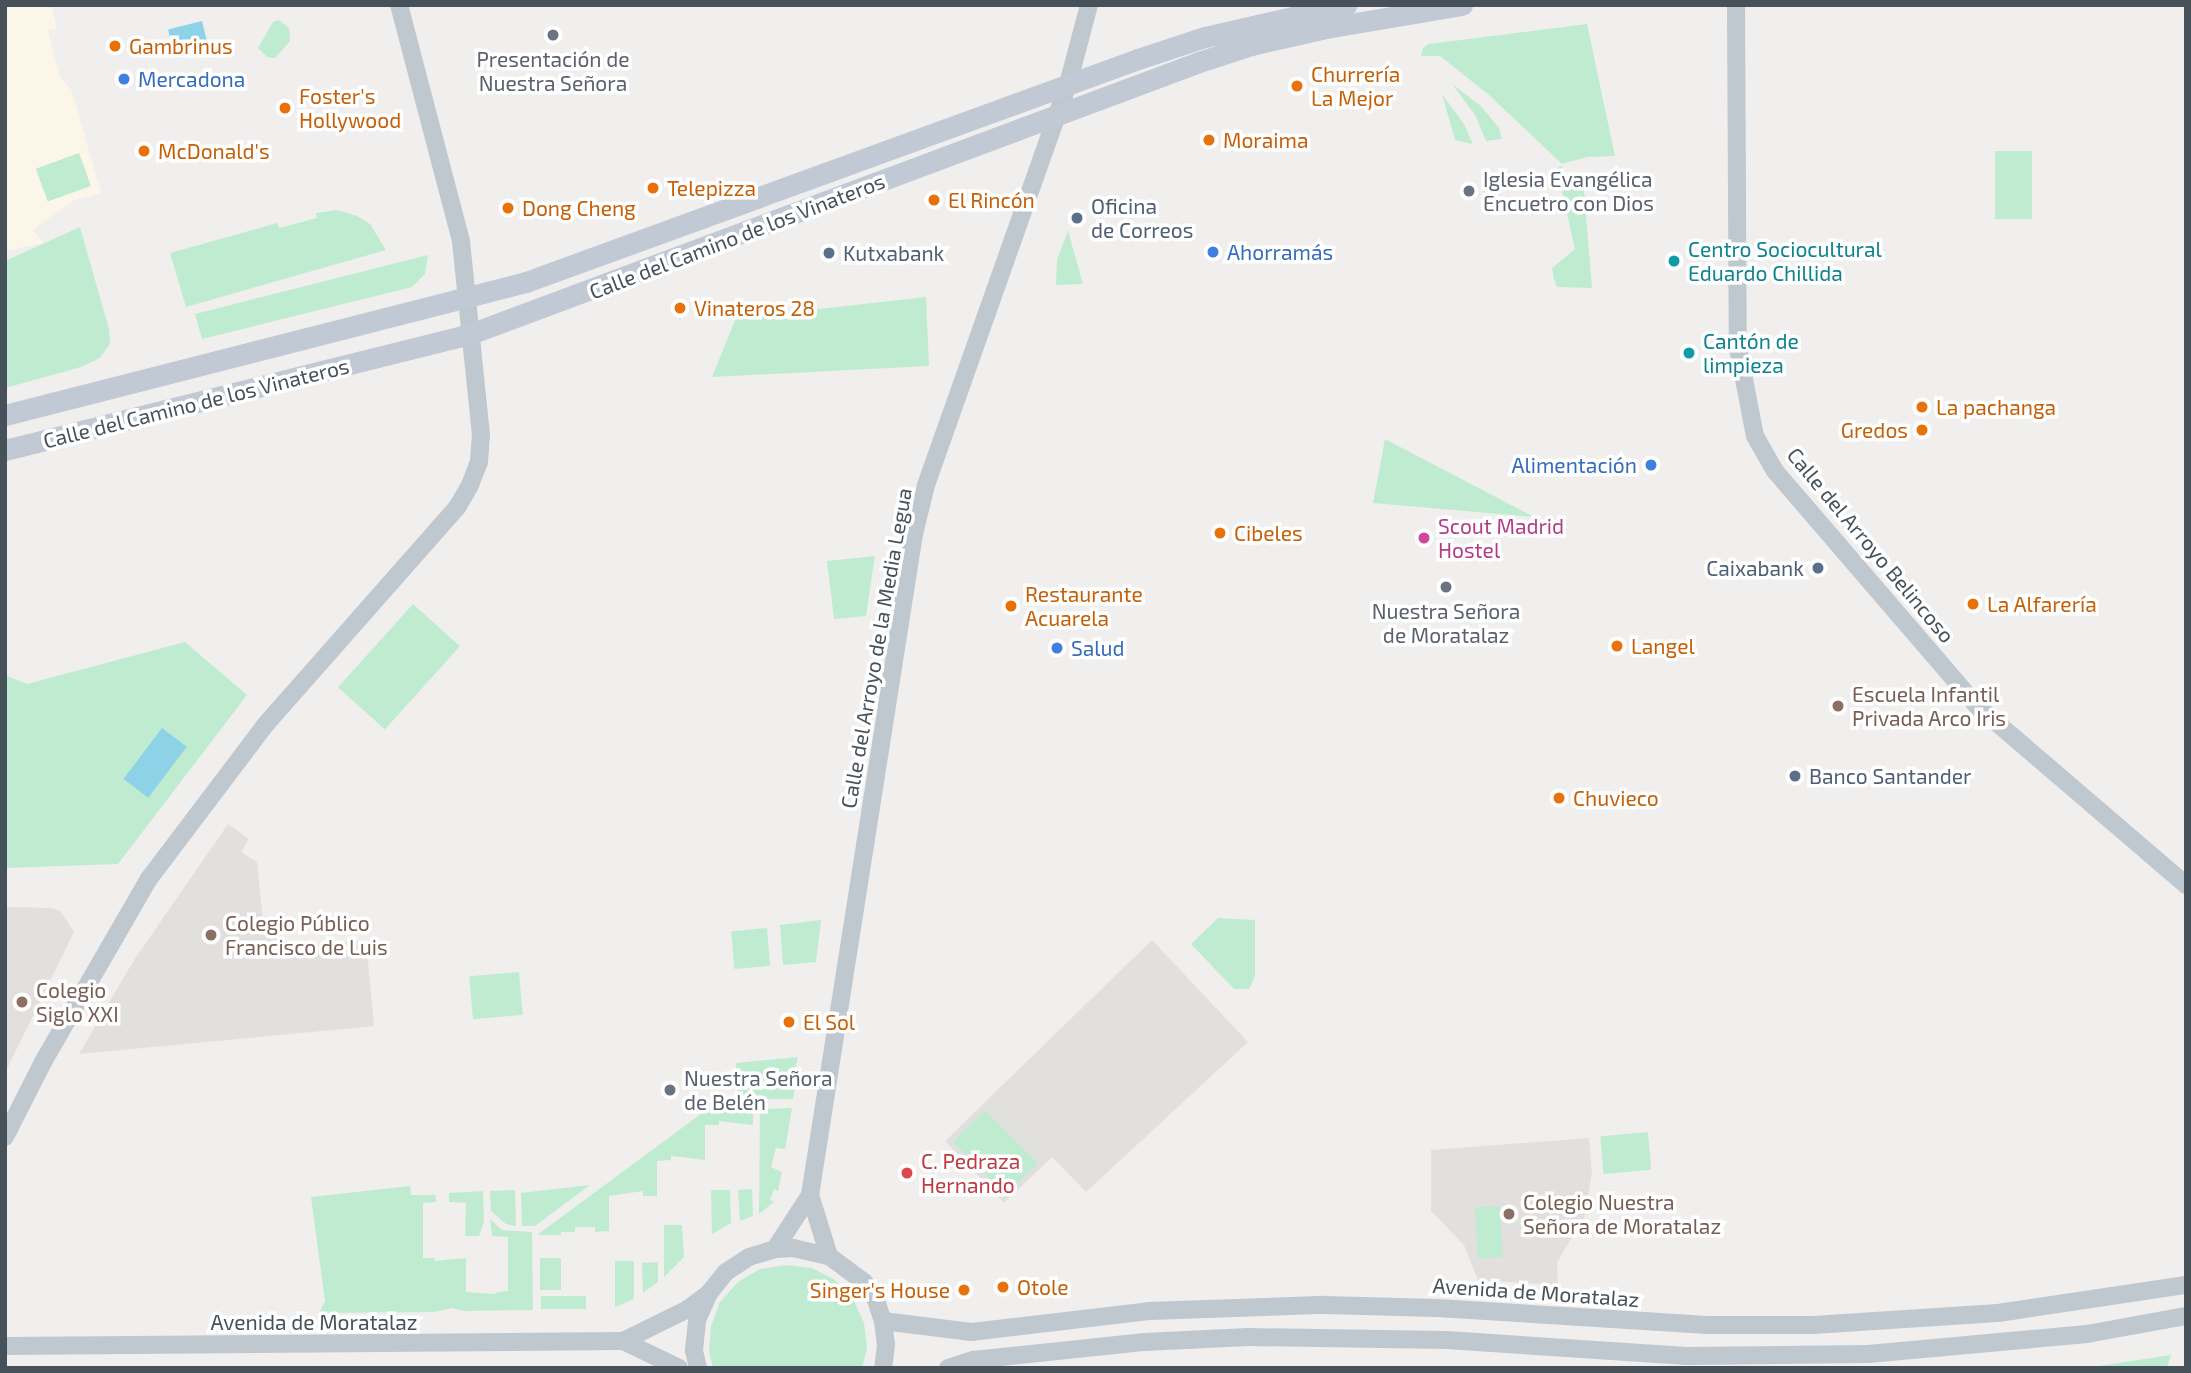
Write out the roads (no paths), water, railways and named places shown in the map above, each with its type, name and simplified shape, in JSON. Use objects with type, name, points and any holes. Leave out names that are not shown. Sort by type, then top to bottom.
[{"type":"main road","name":"Calle del Camino de los Vinateros","points":[[5,415],[526,282],[1068,84],[1205,37],[1346,5]]},
{"type":"main road","name":"Calle del Camino de los Vinateros","points":[[5,450],[470,334],[1058,113],[1251,45],[1326,28],[1462,5]]},
{"type":"street","points":[[5,1138],[43,1062],[148,880],[266,724],[458,506],[479,462],[481,435],[461,241],[398,5]]},
{"type":"street","name":"Calle del Arroyo de la Media Legua","points":[[775,1249],[810,1195],[914,534],[926,485],[1068,84],[1089,5]]},
{"type":"street","name":"Calle del Arroyo Belincoso","points":[[1736,5],[1738,348],[1755,436],[1775,471],[1976,705],[2186,885]]},
{"type":"street","name":"Calle del Arroyo de la Media Legua","points":[[810,1195],[829,1256]]},
{"type":"street","points":[[698,1368],[694,1350],[697,1320],[709,1293],[726,1272],[749,1257],[775,1249],[811,1250],[829,1256],[848,1267],[864,1282],[876,1300],[883,1321],[886,1345],[883,1368]]},
{"type":"street","name":"Avenida de Moratalaz","points":[[883,1321],[971,1332],[1149,1311],[1325,1305],[1437,1308],[1707,1325],[1813,1325],[1998,1313],[2186,1285]]},
{"type":"street","name":"Avenida de Moratalaz","points":[[5,1346],[623,1341],[688,1309],[709,1293]]},
{"type":"street","points":[[948,1368],[973,1360],[1145,1342],[1248,1337],[1446,1340],[1686,1356],[1868,1354],[2087,1334],[2186,1316]]},
{"type":"street","name":"Avenida de Moratalaz","points":[[623,1341],[679,1368]]},
{"type":"water","points":[[202,21],[207,41],[173,50],[168,29]]},
{"type":"water","points":[[162,728],[187,747],[148,798],[123,779]]},
{"type":"place","name":"Presentación de Nuestra Señora","points":[[553,35]]},
{"type":"place","name":"Gambrinus","points":[[115,46]]},
{"type":"place","name":"Mercadona","points":[[124,79]]},
{"type":"place","name":"Churrería La Mejor","points":[[1297,86]]},
{"type":"place","name":"Foster's Hollywood","points":[[285,108]]},
{"type":"place","name":"Moraima","points":[[1209,140]]},
{"type":"place","name":"McDonald's","points":[[144,151]]},
{"type":"place","name":"Telepizza","points":[[653,188]]},
{"type":"place","name":"Iglesia Evangélica Encuetro con Dios","points":[[1469,191]]},
{"type":"place","name":"El Rincón","points":[[934,200]]},
{"type":"place","name":"Dong Cheng","points":[[508,208]]},
{"type":"place","name":"Oficina de Correos","points":[[1077,218]]},
{"type":"place","name":"Ahorramás","points":[[1213,252]]},
{"type":"place","name":"Kutxabank","points":[[829,253]]},
{"type":"place","name":"Centro Sociocultural Eduardo Chillida","points":[[1674,261]]},
{"type":"place","name":"Vinateros 28","points":[[680,308]]},
{"type":"place","name":"Cantón de limpieza","points":[[1689,353]]},
{"type":"place","name":"La pachanga","points":[[1922,407]]},
{"type":"place","name":"Gredos","points":[[1922,430]]},
{"type":"place","name":"Alimentación","points":[[1651,465]]},
{"type":"place","name":"Cibeles","points":[[1220,533]]},
{"type":"place","name":"Scout Madrid Hostel","points":[[1424,538]]},
{"type":"place","name":"Caixabank","points":[[1818,568]]},
{"type":"place","name":"Nuestra Señora de Moratalaz","points":[[1446,587]]},
{"type":"place","name":"La Alfarería","points":[[1973,604]]},
{"type":"place","name":"Restaurante Acuarela","points":[[1011,606]]},
{"type":"place","name":"Langel","points":[[1617,646]]},
{"type":"place","name":"Salud","points":[[1057,648]]},
{"type":"place","name":"Escuela Infantil Privada Arco Iris","points":[[1838,706]]},
{"type":"place","name":"Banco Santander","points":[[1795,776]]},
{"type":"place","name":"Chuvieco","points":[[1559,798]]},
{"type":"place","name":"Colegio Público Francisco de Luis","points":[[211,935]]},
{"type":"place","name":"Colegio Siglo XXI","points":[[22,1002]]},
{"type":"place","name":"El Sol","points":[[789,1022]]},
{"type":"place","name":"Nuestra Señora de Belén","points":[[670,1090]]},
{"type":"place","name":"C. Pedraza Hernando","points":[[907,1173]]},
{"type":"place","name":"Colegio Nuestra Señora de Moratalaz","points":[[1509,1214]]},
{"type":"place","name":"Otole","points":[[1003,1287]]},
{"type":"place","name":"Singer's House","points":[[964,1290]]}]
